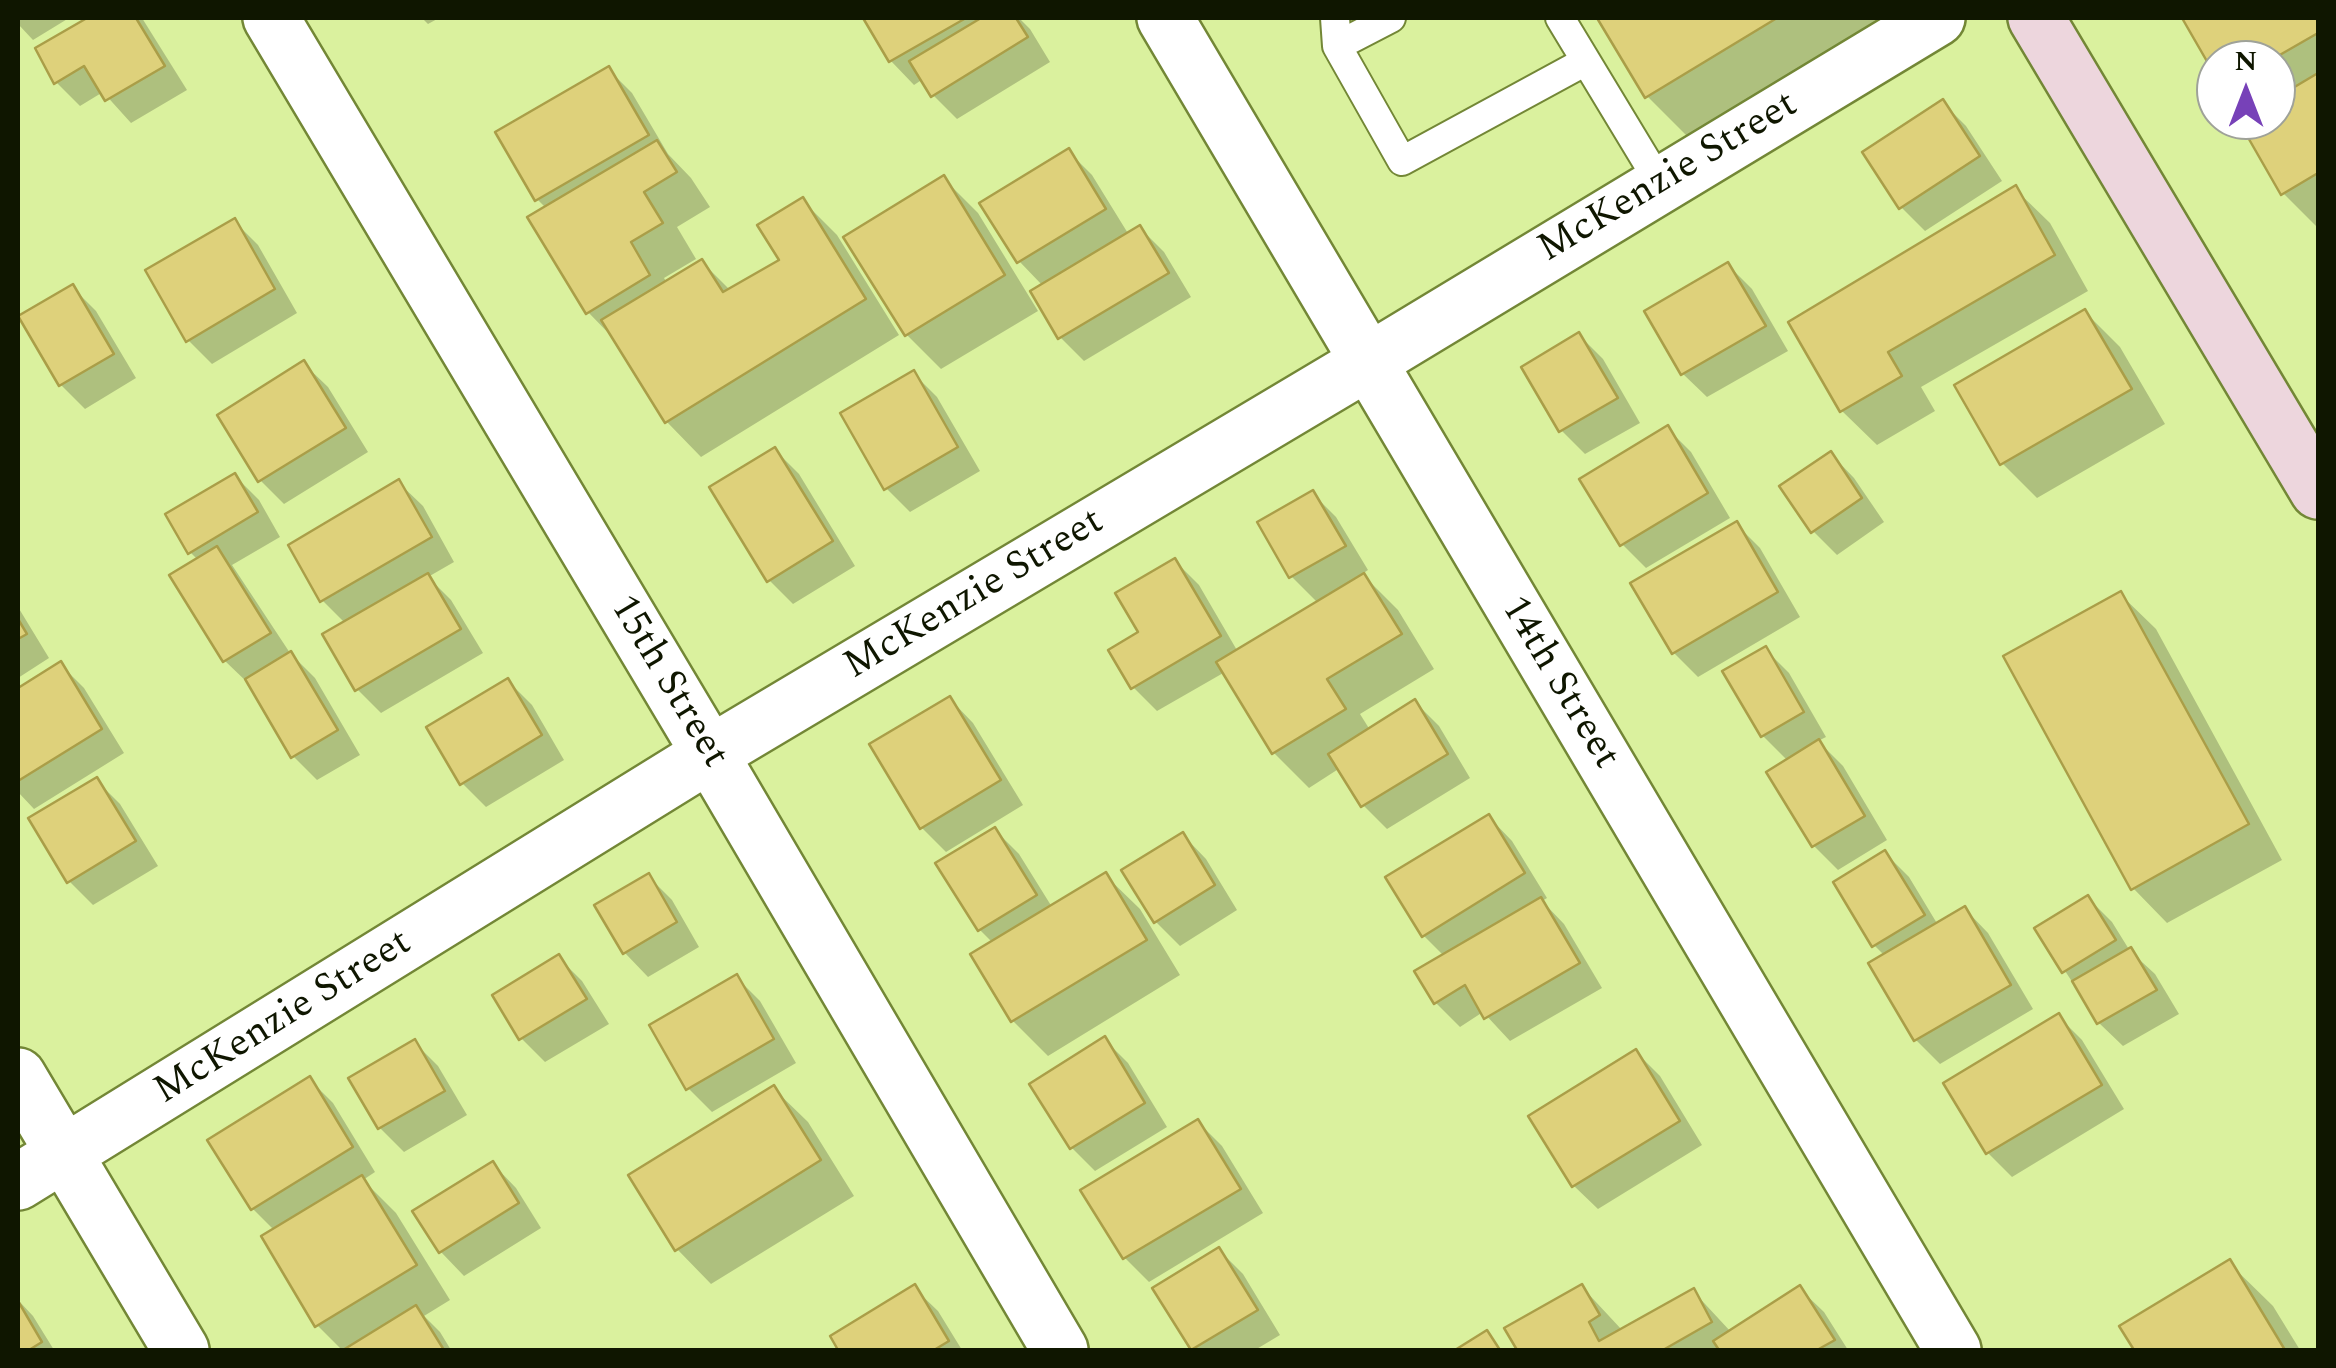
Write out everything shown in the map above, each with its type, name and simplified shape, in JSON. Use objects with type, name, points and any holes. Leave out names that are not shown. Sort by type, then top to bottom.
[{"type":"main road","points":[[2036,18],[2318,491]]},
{"type":"street","name":"15th Street","points":[[271,18],[1060,1350]]},
{"type":"street","name":"14th Street","points":[[1165,18],[1953,1350]]},
{"type":"street","name":"McKenzie Street","points":[[18,1182],[710,754],[1937,18]]},
{"type":"street","points":[[18,1076],[181,1350]]},
{"type":"lane","points":[[1391,18],[1336,32],[1402,161],[1586,60]]},
{"type":"lane","points":[[1560,18],[1661,185]]},
{"type":"building","points":[[87,18],[136,18],[165,66],[105,101],[84,66],[54,84],[35,48]]},
{"type":"building","points":[[863,18],[966,18],[889,62]]},
{"type":"building","points":[[981,18],[1016,18],[1028,37],[931,97],[909,61]]},
{"type":"building","points":[[1597,18],[1777,18],[1645,98]]},
{"type":"building","points":[[2182,18],[2317,18],[2318,33],[2296,46],[2296,40],[2196,42]]},
{"type":"building","points":[[609,66],[649,135],[535,201],[495,132]]},
{"type":"building","points":[[2318,73],[2318,173],[2281,195],[2249,140],[2296,140],[2296,86]]},
{"type":"building","points":[[1943,99],[1980,156],[1899,209],[1862,152]]},
{"type":"building","points":[[657,140],[677,172],[644,192],[663,223],[631,242],[650,275],[586,314],[527,217]]},
{"type":"building","points":[[1069,148],[1106,209],[1017,263],[979,203]]},
{"type":"building","points":[[944,175],[1005,275],[905,336],[843,237]]},
{"type":"building","points":[[2016,185],[2055,255],[1888,352],[1902,376],[1840,412],[1788,322]]},
{"type":"building","points":[[803,197],[866,299],[665,423],[601,320],[702,259],[723,292],[779,260],[757,225]]},
{"type":"building","points":[[235,218],[275,289],[186,342],[145,270]]},
{"type":"building","points":[[1140,225],[1169,273],[1058,339],[1030,291]]},
{"type":"building","points":[[1728,262],[1766,326],[1681,375],[1644,311]]},
{"type":"building","points":[[73,284],[114,354],[59,386],[18,316]]},
{"type":"building","points":[[2085,309],[2132,389],[2000,465],[1954,385]]},
{"type":"building","points":[[1579,332],[1618,398],[1559,432],[1521,367]]},
{"type":"building","points":[[304,360],[346,428],[258,482],[217,415]]},
{"type":"building","points":[[914,370],[958,447],[884,490],[840,413]]},
{"type":"building","points":[[1668,425],[1708,493],[1620,546],[1579,479]]},
{"type":"building","points":[[775,447],[833,541],[767,582],[709,487]]},
{"type":"building","points":[[1831,451],[1862,498],[1811,533],[1779,486]]},
{"type":"building","points":[[235,473],[258,512],[188,554],[165,514]]},
{"type":"building","points":[[399,479],[432,537],[320,602],[288,545]]},
{"type":"building","points":[[1313,490],[1346,546],[1289,578],[1257,522]]},
{"type":"building","points":[[1737,521],[1778,592],[1672,654],[1630,583]]},
{"type":"building","points":[[217,546],[271,633],[223,662],[169,575]]},
{"type":"building","points":[[1175,558],[1221,636],[1131,689],[1108,650],[1138,632],[1115,593]]},
{"type":"building","points":[[428,573],[461,629],[355,691],[322,634]]},
{"type":"building","points":[[1364,573],[1402,634],[1327,679],[1346,709],[1272,754],[1216,662]]},
{"type":"building","points":[[2121,591],[2249,824],[2131,890],[2003,656]]},
{"type":"building","points":[[18,619],[27,634],[18,639]]},
{"type":"building","points":[[1766,646],[1804,712],[1761,737],[1722,671]]},
{"type":"building","points":[[291,651],[338,730],[291,758],[245,679]]},
{"type":"building","points":[[61,661],[102,729],[18,781],[18,688]]},
{"type":"building","points":[[508,678],[542,735],[460,785],[426,727]]},
{"type":"building","points":[[950,696],[1001,780],[920,829],[869,744]]},
{"type":"building","points":[[1415,699],[1448,754],[1361,807],[1328,754]]},
{"type":"building","points":[[1819,739],[1865,816],[1812,847],[1766,772]]},
{"type":"building","points":[[97,777],[136,841],[67,883],[28,818]]},
{"type":"building","points":[[1489,814],[1525,873],[1422,937],[1385,877]]},
{"type":"building","points":[[995,827],[1037,895],[978,931],[935,863]]},
{"type":"building","points":[[1183,832],[1215,885],[1154,923],[1121,870]]},
{"type":"building","points":[[1885,850],[1925,915],[1872,947],[1833,882]]},
{"type":"building","points":[[1106,872],[1147,940],[1011,1022],[970,954]]},
{"type":"building","points":[[649,873],[677,922],[623,954],[594,905]]},
{"type":"building","points":[[2088,895],[2116,940],[2062,973],[2034,928]]},
{"type":"building","points":[[1541,897],[1580,963],[1484,1019],[1465,985],[1434,1004],[1414,971]]},
{"type":"building","points":[[1965,906],[2011,985],[1914,1041],[1868,963]]},
{"type":"building","points":[[2131,947],[2157,990],[2097,1024],[2072,981]]},
{"type":"building","points":[[559,954],[587,999],[519,1040],[492,995]]},
{"type":"building","points":[[737,974],[774,1039],[686,1090],[649,1025]]},
{"type":"building","points":[[2059,1013],[2102,1085],[1986,1154],[1943,1083]]},
{"type":"building","points":[[1105,1036],[1145,1103],[1070,1149],[1029,1084]]},
{"type":"building","points":[[415,1039],[445,1091],[378,1129],[348,1078]]},
{"type":"building","points":[[1636,1049],[1680,1121],[1572,1187],[1528,1116]]},
{"type":"building","points":[[310,1076],[353,1147],[251,1210],[207,1140]]},
{"type":"building","points":[[774,1085],[821,1160],[675,1251],[628,1175]]},
{"type":"building","points":[[1198,1119],[1241,1189],[1123,1259],[1080,1190]]},
{"type":"building","points":[[493,1161],[519,1203],[439,1253],[412,1211]]},
{"type":"building","points":[[362,1175],[417,1265],[315,1327],[261,1236]]},
{"type":"building","points":[[1219,1247],[1258,1310],[1191,1350],[1152,1288]]},
{"type":"building","points":[[2230,1259],[2285,1350],[2134,1350],[2119,1326]]},
{"type":"building","points":[[915,1284],[949,1341],[934,1350],[838,1350],[830,1336]]},
{"type":"building","points":[[1582,1284],[1600,1315],[1589,1322],[1599,1341],[1694,1288],[1712,1322],[1663,1350],[1517,1350],[1504,1328]]},
{"type":"building","points":[[1800,1285],[1835,1340],[1817,1350],[1719,1350],[1713,1341]]},
{"type":"building","points":[[18,1301],[42,1342],[29,1350],[18,1350]]},
{"type":"building","points":[[416,1305],[444,1350],[343,1350]]},
{"type":"building","points":[[1487,1330],[1500,1350],[1455,1350]]}]
